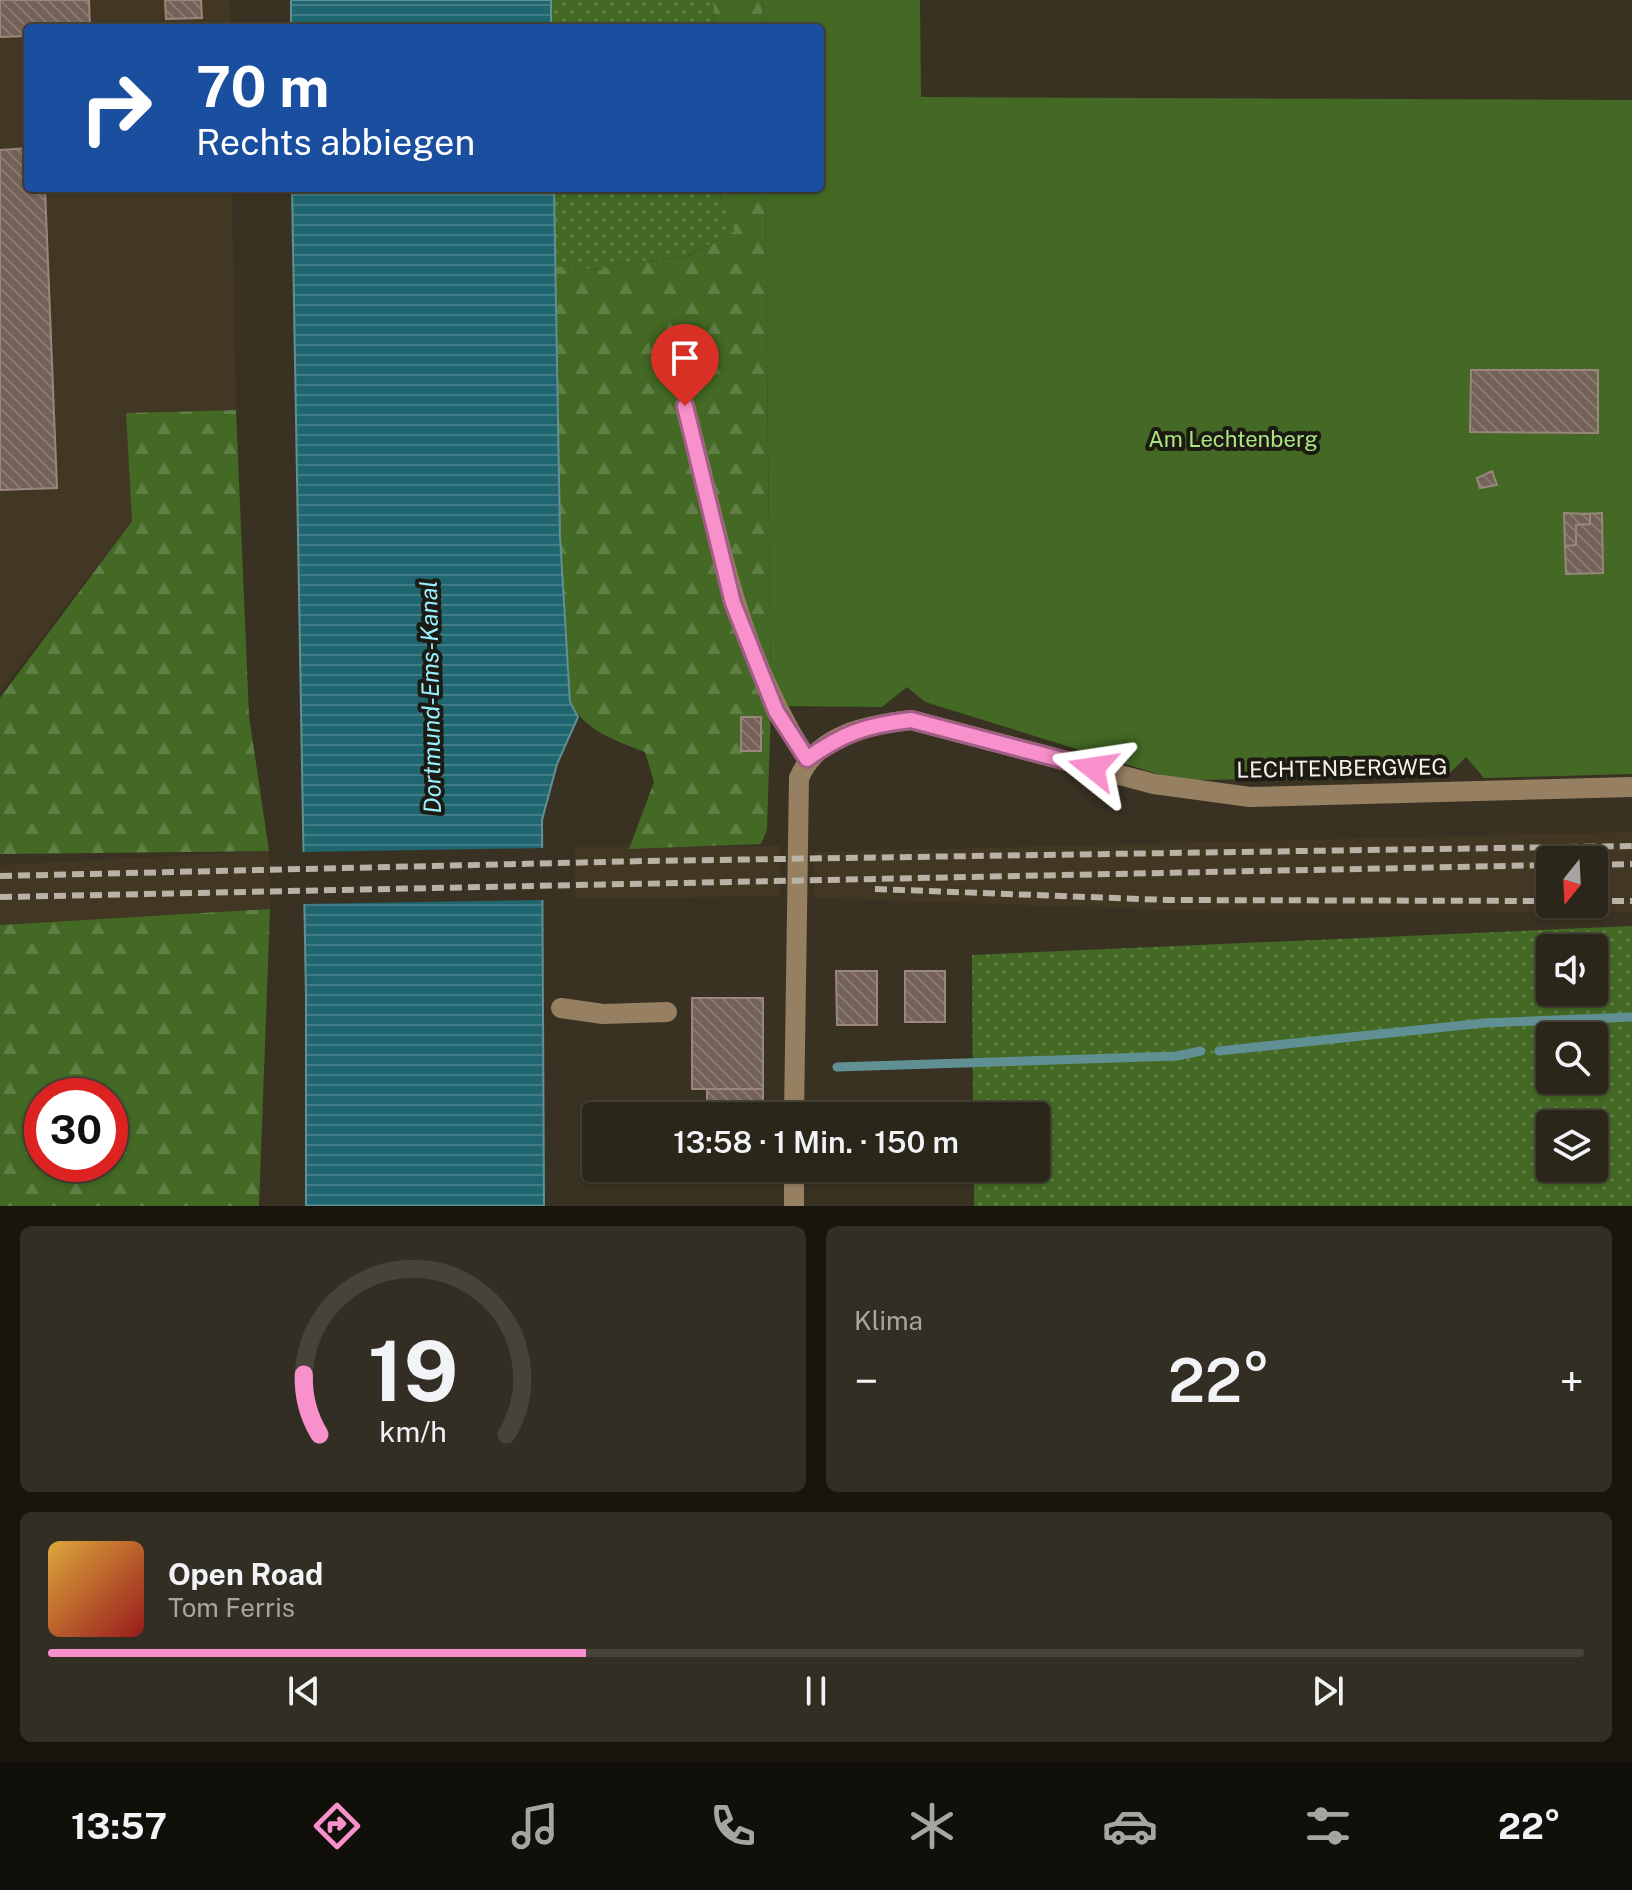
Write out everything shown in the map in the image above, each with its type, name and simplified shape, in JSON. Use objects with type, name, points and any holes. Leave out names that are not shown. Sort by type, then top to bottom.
[{"type":"street","points":[[685,406],[733,603],[776,711],[807,759],[799,778],[796,840],[794,1102]]},
{"type":"street","name":"LECHTENBERGWEG","points":[[807,759],[840,735],[881,723],[911,720],[1154,784],[1250,797],[1632,787]]},
{"type":"street","points":[[561,1008],[603,1014],[667,1012]]},
{"type":"street","points":[[794,1182],[794,1206]]},
{"type":"shaded area","points":[[0,0],[229,0],[230,24],[24,24],[24,192],[232,192],[236,410],[126,413],[132,520],[0,692]]},
{"type":"shaded area","points":[[1632,832],[1632,912],[1608,912],[1608,846],[1536,846],[1536,912],[1209,911],[814,898],[814,852]]},
{"type":"shaded area","points":[[780,846],[780,896],[575,899],[575,847]]},
{"type":"shaded area","points":[[269,851],[270,909],[0,925],[0,865]]},
{"type":"green space","points":[[551,0],[713,0],[714,24],[551,24]]},
{"type":"green space","points":[[713,0],[762,0],[763,24],[714,24]]},
{"type":"green space","name":"Am Lechtenberg","points":[[762,0],[920,0],[921,97],[1632,100],[1632,774],[1484,778],[1466,757],[1446,777],[1197,780],[1164,776],[925,702],[907,687],[882,707],[771,706],[765,192],[824,192],[824,24],[763,24]]},
{"type":"green space","points":[[554,192],[720,192],[721,202],[736,231],[684,257],[618,264],[601,270],[555,266]]},
{"type":"green space","points":[[720,192],[765,192],[771,706],[767,830],[761,844],[629,849],[654,782],[645,752],[592,727],[570,702],[560,537],[555,266],[601,270],[618,264],[685,257],[735,231],[721,202]]},
{"type":"green space","points":[[236,410],[249,716],[269,851],[0,854],[0,698],[132,521],[126,413]]},
{"type":"green space","points":[[270,909],[259,1206],[0,1206],[0,925]]},
{"type":"green space","points":[[1632,926],[1632,1206],[974,1206],[974,1182],[1050,1182],[1050,1102],[973,1102],[972,955]]},
{"type":"water","points":[[291,0],[551,0],[551,24],[291,24]]},
{"type":"water","name":"Dortmund-Ems-Kanal","points":[[292,192],[554,192],[560,537],[570,702],[578,717],[557,764],[542,820],[544,1206],[306,1206],[306,998]]},
{"type":"pier","points":[[547,848],[546,900],[301,904],[300,852]]},
{"type":"building","points":[[0,0],[89,0],[90,24],[24,24],[24,36],[0,37]]},
{"type":"building","points":[[165,0],[201,0],[202,18],[166,19]]},
{"type":"building","points":[[24,148],[24,192],[45,192],[57,488],[0,490],[0,150]]},
{"type":"building","points":[[1471,370],[1598,370],[1598,433],[1470,432]]},
{"type":"building","points":[[1492,471],[1497,485],[1480,488],[1477,478]]},
{"type":"building","points":[[1564,513],[1590,514],[1590,524],[1576,525],[1576,545],[1565,546]]},
{"type":"building","points":[[1602,513],[1603,573],[1566,574],[1565,546],[1576,545],[1576,525],[1590,524],[1590,514],[1584,514]]},
{"type":"building","points":[[741,717],[761,717],[761,751],[741,751]]},
{"type":"building","points":[[836,971],[877,971],[877,1025],[837,1025]]},
{"type":"building","points":[[905,971],[945,971],[945,1022],[905,1022]]},
{"type":"building","points":[[692,998],[763,998],[763,1089],[692,1089]]},
{"type":"building","points":[[707,1089],[763,1089],[763,1102],[707,1102]]},
{"type":"waterway","points":[[1219,1051],[1484,1023],[1632,1017]]},
{"type":"waterway","points":[[837,1067],[1177,1056],[1201,1051]]},
{"type":"railway","points":[[0,876],[647,861],[1632,846]]},
{"type":"railway","points":[[1608,865],[1632,864]]},
{"type":"railway","points":[[0,897],[1536,865]]},
{"type":"railway","points":[[875,889],[1168,900],[1536,901]]},
{"type":"railway","points":[[1608,901],[1632,901]]},
{"type":"route","points":[[685,406],[733,603],[776,711],[807,759],[840,735],[881,723],[911,720],[1093,768]]}]
